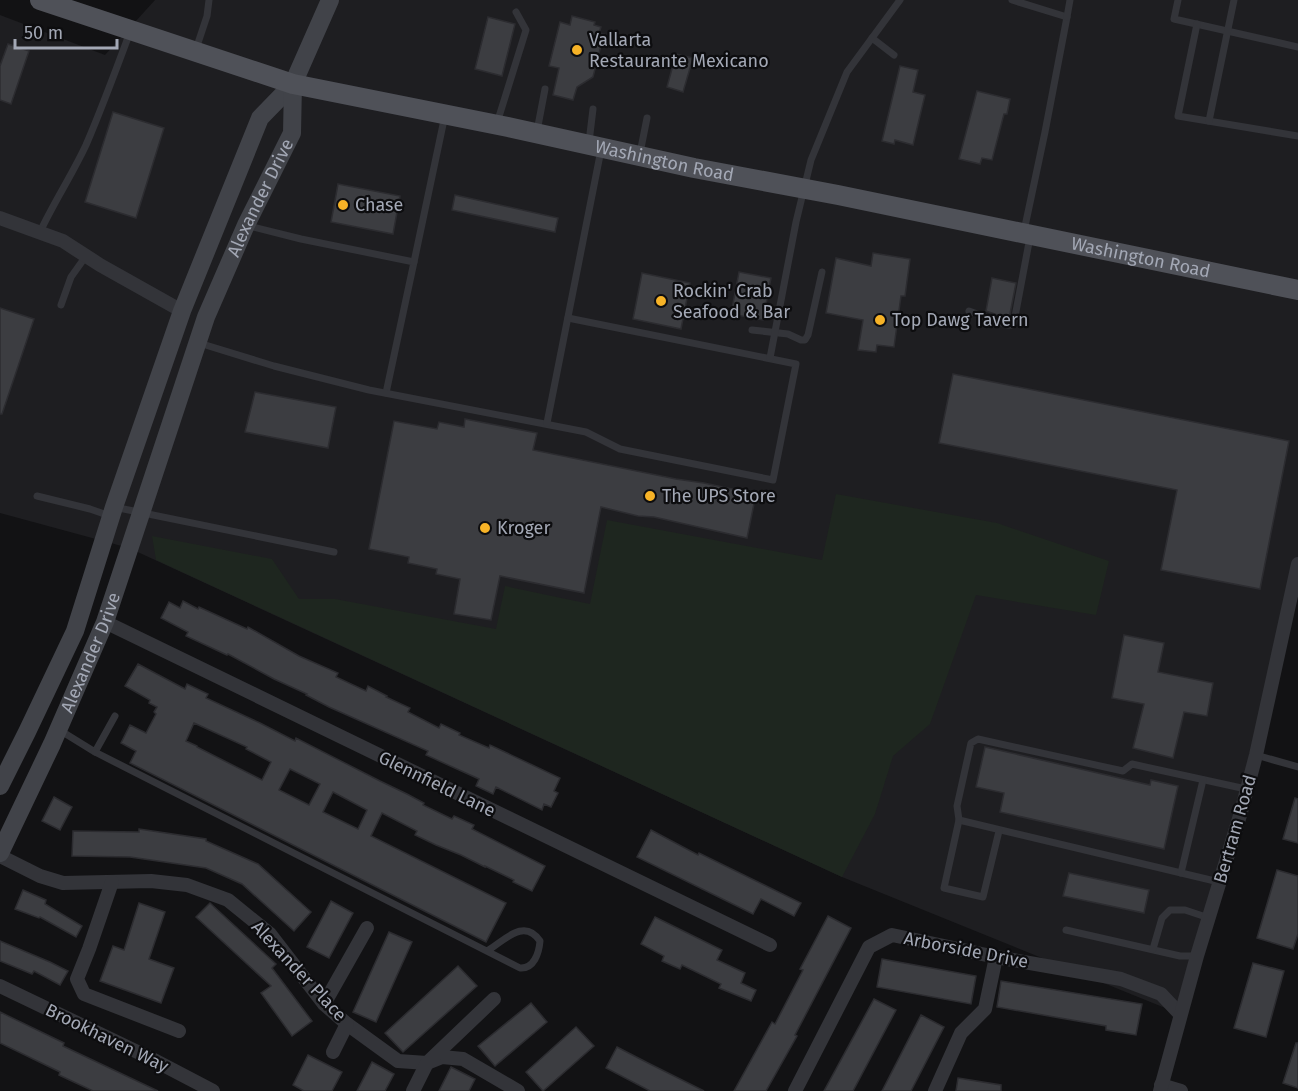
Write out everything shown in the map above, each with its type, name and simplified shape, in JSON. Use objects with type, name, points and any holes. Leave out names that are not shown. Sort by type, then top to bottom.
[{"type":"main road","points":[[292,84],[330,0]]},
{"type":"main road","name":"Washington Road","points":[[51,2],[292,84],[1298,290]]},
{"type":"main road","name":"Alexander Drive","points":[[0,855],[105,621],[206,317],[246,225],[292,133],[292,84]]},
{"type":"main road","name":"Alexander Drive","points":[[0,786],[75,631],[113,511],[182,311],[260,118],[292,84]]},
{"type":"street","points":[[0,218],[63,241],[182,311]]},
{"type":"street","name":"Bertram Road","points":[[1160,1088],[1241,812],[1256,755],[1298,564]]},
{"type":"street","name":"Glennfield Lane","points":[[105,621],[770,945]]},
{"type":"street","name":"Alexander Place","points":[[0,855],[40,876],[63,883],[151,881],[187,885],[228,900],[270,934],[324,1004],[347,1024],[398,1061],[427,1063],[442,1057],[463,1059],[518,1091]]},
{"type":"street","points":[[111,882],[77,979],[84,994],[179,1031]]},
{"type":"street","points":[[324,1004],[367,928]]},
{"type":"street","name":"Arborside Drive","points":[[795,1091],[869,947],[892,935],[996,957],[1120,979],[1161,994],[1180,1014]]},
{"type":"street","points":[[935,1091],[961,1033],[985,1009],[996,957]]},
{"type":"street","name":"Brookhaven Way","points":[[0,986],[213,1091]]},
{"type":"street","points":[[412,1091],[427,1063],[494,999]]},
{"type":"street","points":[[333,1052],[347,1024]]},
{"type":"street","points":[[1160,1088],[1180,1091]]},
{"type":"lane","points":[[195,51],[207,16],[209,0]]},
{"type":"lane","points":[[770,358],[796,222],[811,160],[847,72],[900,0]]},
{"type":"lane","points":[[1012,0],[1067,17]]},
{"type":"lane","points":[[969,311],[1007,325],[1012,325],[1014,322],[1027,234],[1070,0]]},
{"type":"lane","points":[[1178,0],[1174,19],[1298,47]]},
{"type":"lane","points":[[1209,121],[1234,0]]},
{"type":"lane","points":[[497,125],[526,30],[516,12]]},
{"type":"lane","points":[[1197,24],[1178,116],[1298,136]]},
{"type":"lane","points":[[40,232],[86,144],[130,30]]},
{"type":"lane","points":[[872,38],[894,55]]},
{"type":"lane","points":[[537,134],[545,90]]},
{"type":"lane","points":[[547,423],[568,318],[595,146],[593,109]]},
{"type":"lane","points":[[386,393],[445,115]]},
{"type":"lane","points":[[640,156],[647,118]]},
{"type":"lane","points":[[246,225],[414,262]]},
{"type":"lane","points":[[61,304],[71,277],[86,256]]},
{"type":"lane","points":[[752,330],[788,334],[805,340],[822,272]]},
{"type":"lane","points":[[198,342],[274,366],[386,393],[547,423],[586,432],[621,449],[773,480],[796,364],[568,318]]},
{"type":"lane","points":[[37,496],[90,509],[141,512],[334,552]]},
{"type":"lane","points":[[95,752],[115,716]]},
{"type":"lane","points":[[58,729],[95,752],[520,968],[531,965],[539,951],[540,941],[535,934],[527,930],[507,937],[487,951]]},
{"type":"lane","points":[[999,831],[983,897],[944,888],[959,820],[957,806],[970,743],[978,739],[1124,771],[1132,764],[1246,789]]},
{"type":"lane","points":[[1256,755],[1298,767]]},
{"type":"lane","points":[[1181,873],[1203,780]]},
{"type":"lane","points":[[959,820],[1219,882]]},
{"type":"lane","points":[[1153,949],[1162,918],[1170,910],[1185,910],[1209,918]]},
{"type":"lane","points":[[1066,930],[1180,956],[1197,956]]},
{"type":"shaded area","points":[[155,0],[1298,0],[1298,582],[1180,1014],[842,877],[129,548],[0,513],[0,15],[105,55]]},
{"type":"shaded area","points":[[836,494],[997,523],[1109,561],[1096,615],[976,595],[930,724],[893,756],[875,814],[842,877],[156,560],[152,536],[272,559],[299,599],[335,599],[496,629],[505,586],[590,604],[607,520],[822,560]]},
{"type":"building","name":"Vallarta Restaurante Mexicano","points":[[572,16],[595,22],[594,25],[601,27],[599,33],[604,34],[593,77],[577,87],[573,100],[553,95],[559,68],[549,66],[560,22],[570,25]]},
{"type":"building","points":[[488,17],[515,24],[502,76],[475,69]]},
{"type":"building","points":[[8,44],[29,51],[11,104],[0,100],[0,66]]},
{"type":"building","points":[[676,54],[693,58],[683,92],[667,87]]},
{"type":"building","points":[[900,66],[918,70],[913,92],[925,95],[913,145],[895,140],[894,144],[882,141]]},
{"type":"building","points":[[977,91],[1010,99],[992,160],[982,158],[980,164],[959,159]]},
{"type":"building","points":[[113,112],[164,128],[136,218],[85,202]]},
{"type":"building","points":[[338,184],[400,196],[393,234],[331,222]]},
{"type":"building","points":[[455,195],[558,218],[555,232],[452,210]]},
{"type":"building","name":"Top Dawg Tavern","points":[[873,253],[910,259],[905,296],[901,296],[894,347],[877,345],[876,352],[858,350],[863,320],[826,313],[836,258],[871,266]]},
{"type":"building","points":[[739,272],[771,278],[763,320],[731,314]]},
{"type":"building","name":"Rockin' Crab Seafood & Bar","points":[[642,273],[690,283],[681,329],[633,319]]},
{"type":"building","points":[[992,278],[1016,283],[1009,319],[986,311]]},
{"type":"building","points":[[0,308],[34,319],[2,414],[0,414]]},
{"type":"building","points":[[953,374],[1289,441],[1260,589],[1161,570],[1177,490],[939,443]]},
{"type":"building","points":[[255,392],[336,407],[328,448],[245,432]]},
{"type":"building","name":"Kroger","points":[[465,419],[537,433],[533,450],[756,494],[747,538],[601,507],[584,593],[500,576],[491,620],[454,614],[460,579],[436,574],[437,569],[408,563],[409,557],[369,549],[394,421],[437,429],[439,422],[464,427]]},
{"type":"building","points":[[183,601],[247,629],[248,627],[299,656],[338,673],[336,677],[366,691],[368,686],[410,708],[408,712],[439,728],[441,724],[460,733],[459,735],[489,748],[490,745],[560,778],[554,791],[558,793],[551,807],[544,804],[542,810],[496,787],[493,794],[476,786],[479,779],[426,755],[428,751],[329,707],[228,654],[186,636],[188,632],[161,618],[169,602],[180,608]]},
{"type":"building","points":[[1124,635],[1164,643],[1158,672],[1213,683],[1207,716],[1184,712],[1173,758],[1133,748],[1144,704],[1112,698]]},
{"type":"building","points":[[138,664],[185,689],[187,684],[208,694],[206,698],[295,741],[296,738],[407,794],[424,803],[423,805],[452,819],[454,816],[474,825],[472,829],[545,866],[532,891],[485,866],[415,835],[417,831],[382,813],[371,836],[506,903],[486,942],[130,763],[136,751],[121,743],[130,725],[146,733],[156,714],[154,712],[157,707],[149,703],[150,700],[125,686]],"holes":[[[194,723],[247,747],[246,749],[271,762],[262,780],[186,741]],[[290,769],[320,784],[309,805],[279,790]],[[333,792],[367,810],[358,829],[323,812]]]},
{"type":"building","points":[[985,747],[1150,785],[1151,780],[1178,786],[1164,849],[1000,812],[1004,793],[976,787]]},
{"type":"building","points":[[54,797],[72,807],[60,830],[42,821]]},
{"type":"building","points":[[1295,798],[1298,799],[1298,843],[1283,839]]},
{"type":"building","points":[[139,829],[206,839],[206,841],[258,864],[311,912],[294,931],[242,884],[206,868],[130,857],[72,856],[73,831],[139,832]]},
{"type":"building","points":[[651,830],[698,855],[699,853],[801,903],[794,916],[761,899],[753,914],[637,857]]},
{"type":"building","points":[[1277,870],[1298,876],[1298,934],[1293,949],[1257,938]]},
{"type":"building","points":[[1069,873],[1149,890],[1144,913],[1063,896]]},
{"type":"building","points":[[23,890],[46,900],[45,904],[82,926],[76,937],[40,917],[15,909]]},
{"type":"building","points":[[331,901],[353,913],[329,958],[307,947]]},
{"type":"building","points":[[139,903],[165,912],[149,959],[174,968],[161,1003],[100,981],[113,946],[124,950]]},
{"type":"building","points":[[210,903],[276,964],[272,968],[312,1021],[292,1036],[261,993],[271,986],[196,917]]},
{"type":"building","points":[[828,916],[851,928],[795,1035],[797,1036],[766,1091],[734,1091],[772,1022],[775,1024]]},
{"type":"building","points":[[655,917],[722,950],[717,960],[745,973],[741,983],[756,990],[751,1001],[719,988],[721,984],[682,965],[680,969],[662,961],[664,956],[641,944]]},
{"type":"building","points":[[389,932],[412,942],[376,1022],[353,1012]]},
{"type":"building","points":[[0,941],[68,971],[60,985],[34,971],[32,974],[0,961]]},
{"type":"building","points":[[882,959],[976,976],[971,1004],[877,987]]},
{"type":"building","points":[[1253,963],[1284,971],[1266,1037],[1234,1028]]},
{"type":"building","points":[[458,966],[477,986],[403,1052],[385,1033]]},
{"type":"building","points":[[1001,981],[1142,1004],[1136,1035],[1106,1030],[1106,1026],[997,1007]]},
{"type":"building","points":[[874,999],[896,1010],[853,1091],[824,1091]]},
{"type":"building","points":[[531,1003],[547,1022],[495,1066],[478,1046]]},
{"type":"building","points":[[0,1012],[64,1043],[63,1046],[158,1091],[93,1091],[59,1075],[60,1072],[0,1043]]},
{"type":"building","points":[[921,1015],[944,1027],[911,1091],[882,1091]]},
{"type":"building","points":[[576,1027],[594,1046],[543,1091],[526,1072]]},
{"type":"building","points":[[1296,1043],[1298,1043],[1298,1088],[1283,1083]]},
{"type":"building","points":[[617,1047],[704,1091],[650,1091],[606,1068]]},
{"type":"building","points":[[308,1055],[342,1072],[332,1091],[304,1091],[293,1085]]},
{"type":"building","points":[[372,1062],[394,1074],[385,1091],[357,1091]]},
{"type":"building","points":[[451,1067],[475,1079],[469,1091],[439,1091]]},
{"type":"building","points":[[958,1078],[1001,1085],[1001,1091],[956,1091]]},
{"type":"place","name":"Vallarta Restaurante Mexicano","points":[[577,50]]},
{"type":"place","name":"Chase","points":[[343,205]]},
{"type":"place","name":"Rockin' Crab Seafood & Bar","points":[[661,301]]},
{"type":"place","name":"Top Dawg Tavern","points":[[880,320]]},
{"type":"place","name":"The UPS Store","points":[[650,496]]},
{"type":"place","name":"Kroger","points":[[485,528]]}]
